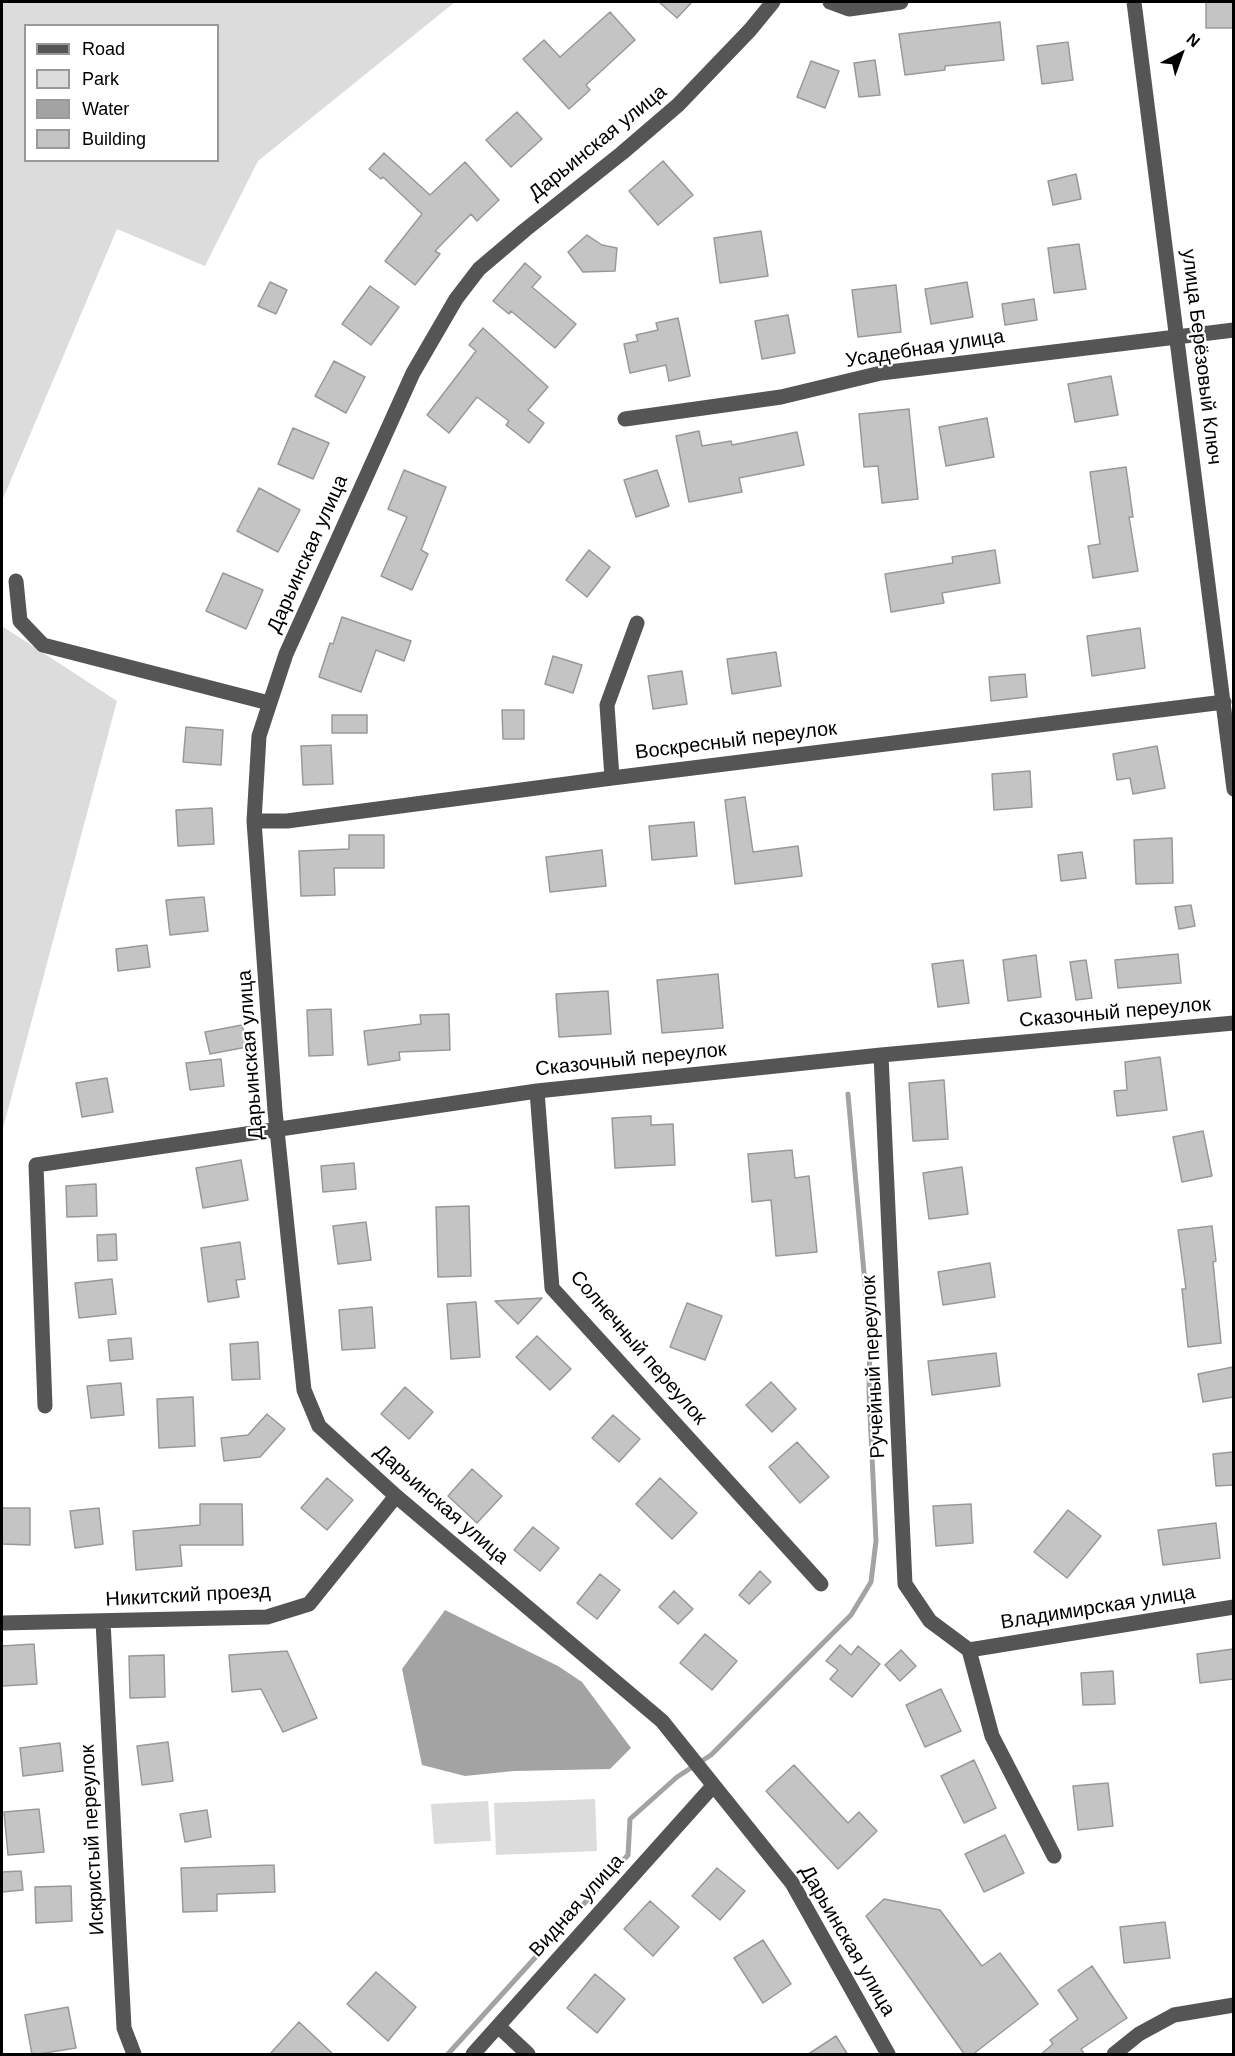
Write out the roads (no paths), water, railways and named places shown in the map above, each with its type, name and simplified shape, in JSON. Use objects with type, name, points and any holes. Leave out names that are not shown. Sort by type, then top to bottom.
[{"type":"street","name":"Дарьинская улица","points":[[773,2],[750,30],[678,105],[479,269],[456,299],[412,373],[286,654],[259,736],[254,821],[277,1129],[303,1390],[319,1426],[396,1496],[662,1720],[792,1883],[888,2055]]},
{"type":"street","points":[[830,2],[849,9],[901,2]]},
{"type":"street","name":"улица Берёзовый Ключ","points":[[1134,2],[1224,702],[1230,728],[1233,789]]},
{"type":"street","name":"Усадебная улица","points":[[625,419],[781,397],[881,373],[1233,330]]},
{"type":"street","points":[[16,581],[20,621],[43,645],[269,703]]},
{"type":"street","points":[[612,778],[607,705],[637,623]]},
{"type":"street","name":"Воскресный переулок","points":[[254,821],[287,821],[1224,702]]},
{"type":"street","name":"Сказочный переулок","points":[[45,1406],[36,1165],[537,1091],[881,1055],[1233,1023]]},
{"type":"street","name":"Ручейный переулок","points":[[881,1055],[905,1584],[930,1621],[969,1650]]},
{"type":"street","name":"Солнечный переулок","points":[[537,1091],[552,1288],[821,1584]]},
{"type":"street","name":"Никитский проезд","points":[[2,1623],[267,1617],[309,1604],[396,1496]]},
{"type":"street","name":"Владимирская улица","points":[[969,1650],[1233,1607]]},
{"type":"street","name":"Искристый переулок","points":[[103,1621],[124,2028],[134,2055]]},
{"type":"street","points":[[969,1650],[992,1736],[1054,1856]]},
{"type":"street","name":"Видная улица","points":[[473,2055],[713,1786]]},
{"type":"street","points":[[1114,2055],[1139,2034],[1174,2015],[1233,2005]]},
{"type":"street","points":[[498,2026],[528,2055]]},
{"type":"water","points":[[445,1610],[558,1666],[582,1682],[631,1748],[610,1769],[514,1771],[465,1776],[422,1765],[402,1669]]},
{"type":"waterway","points":[[448,2054],[628,1855],[630,1819],[677,1777],[711,1755],[851,1615],[871,1582],[876,1541],[869,1392],[870,1340],[848,1094]]}]
